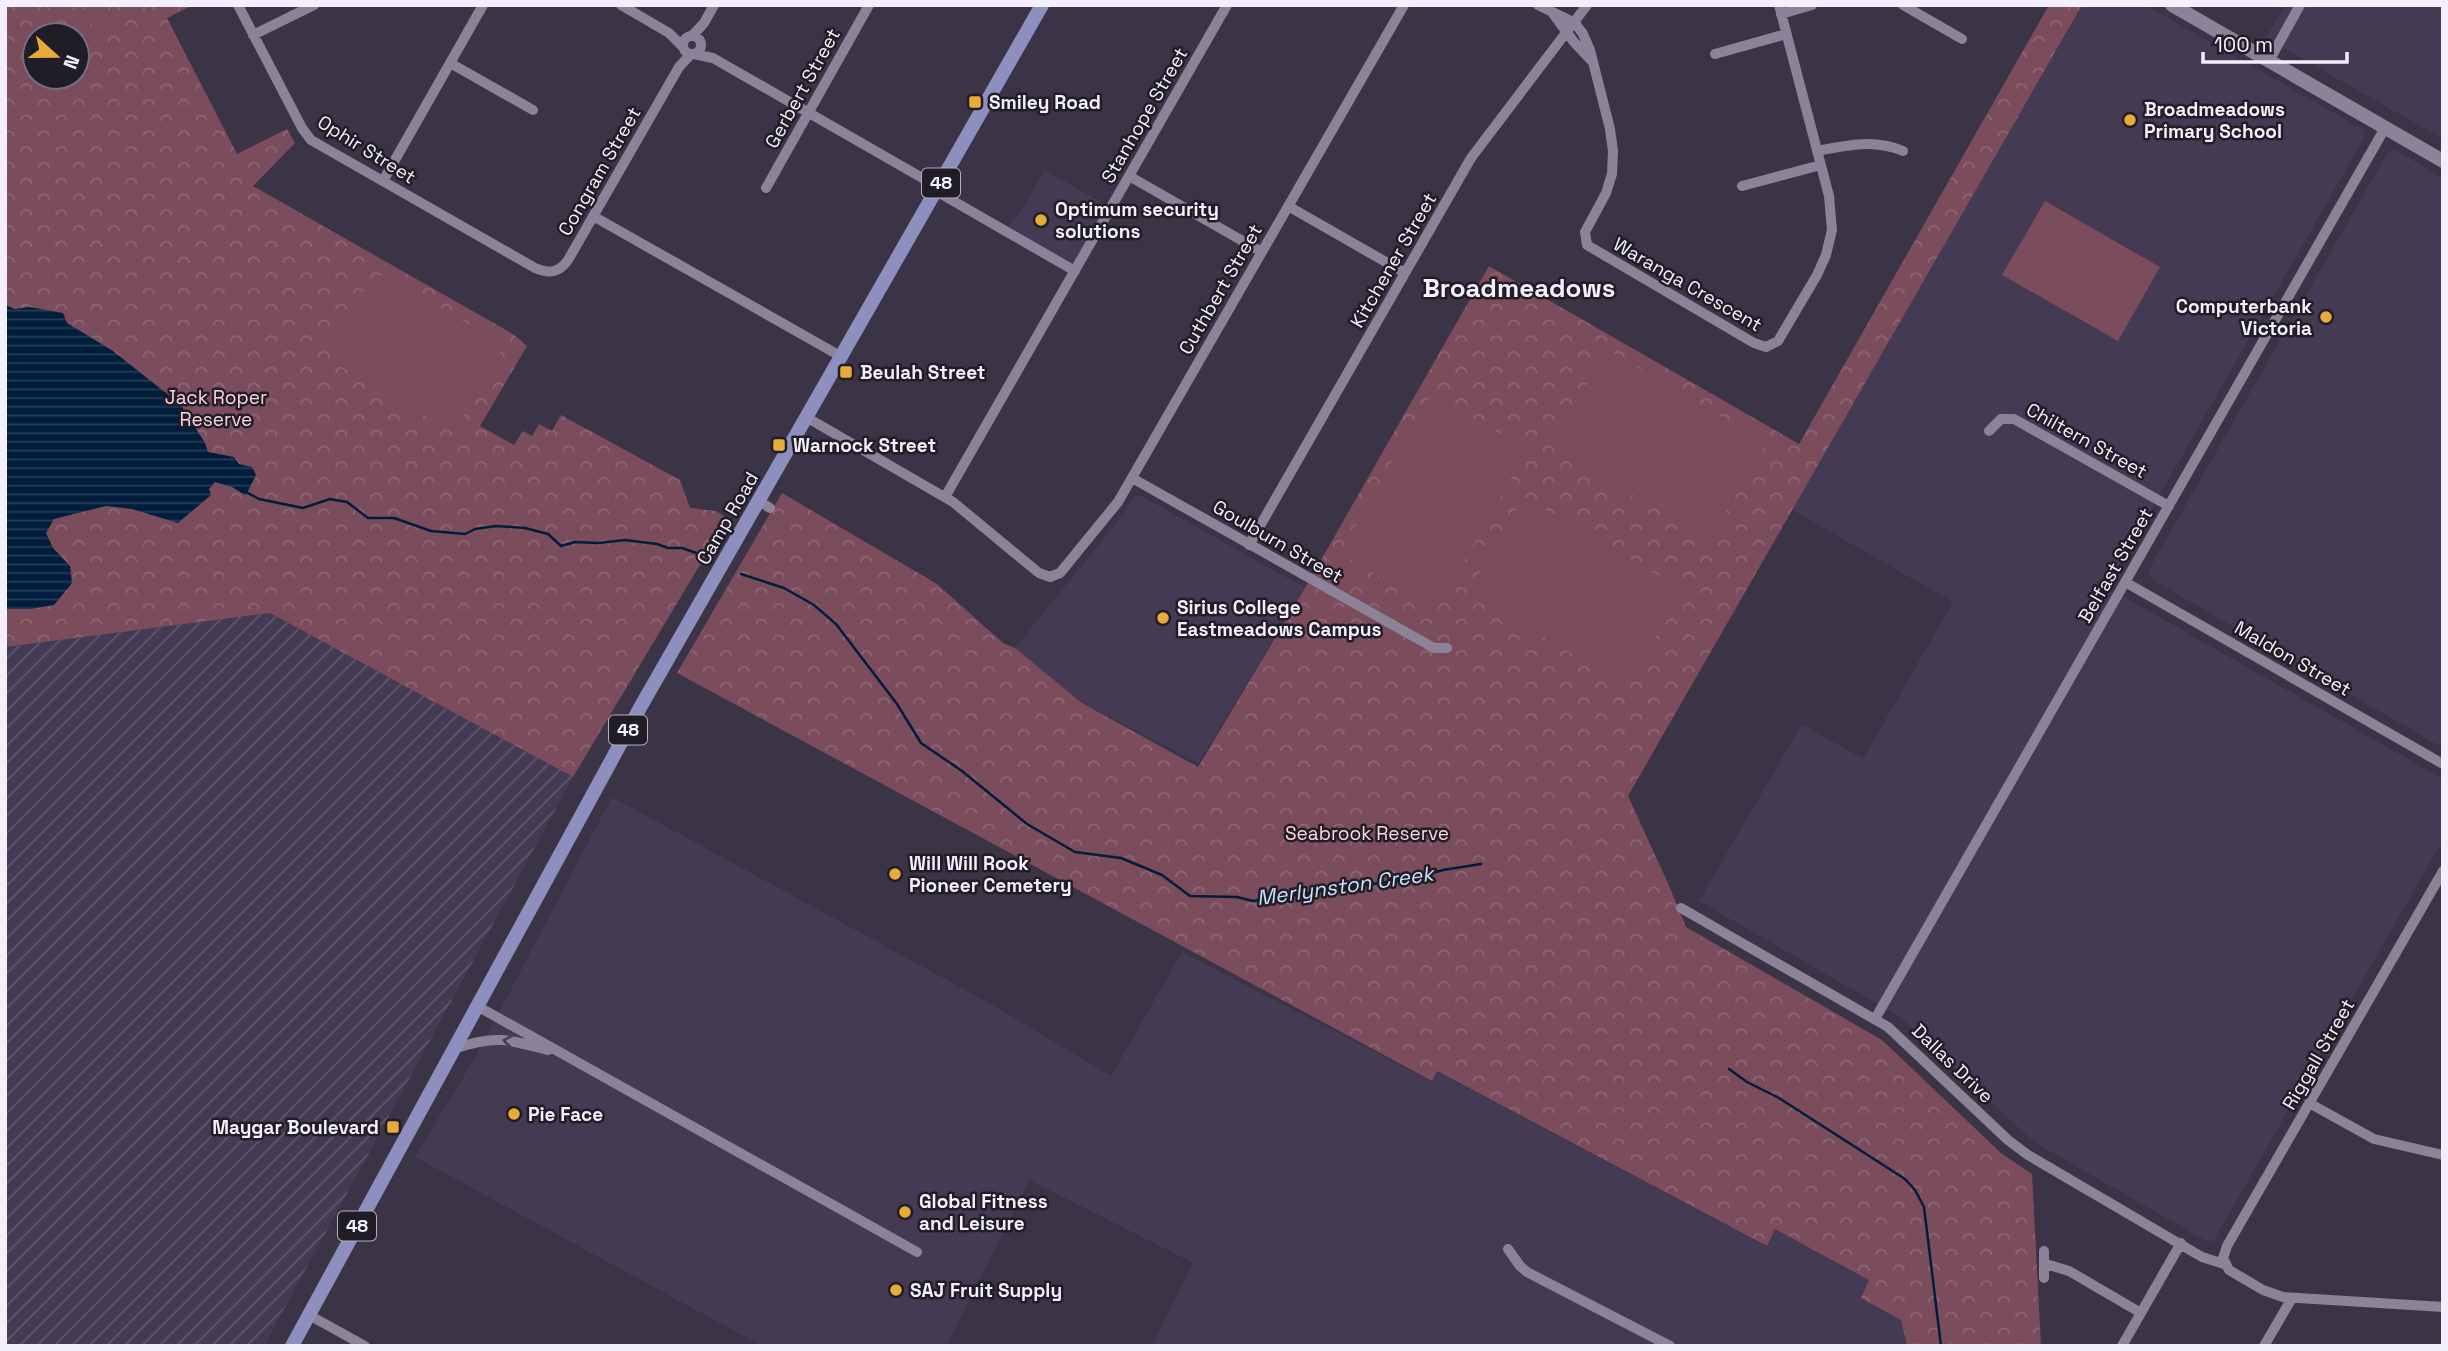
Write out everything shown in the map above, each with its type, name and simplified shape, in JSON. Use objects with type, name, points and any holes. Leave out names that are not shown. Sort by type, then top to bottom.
[{"type":"main road","name":"Camp Road","points":[[292,1346],[641,706],[765,504],[806,417],[1042,6]]},
{"type":"street","name":"Ophir Street","points":[[238,5],[305,134],[535,268]]},
{"type":"street","points":[[253,35],[314,5]]},
{"type":"street","points":[[383,181],[483,5]]},
{"type":"street","points":[[621,5],[669,33],[688,51],[713,58],[1075,271]]},
{"type":"street","points":[[695,39],[714,5]]},
{"type":"street","name":"Gerbert Street","points":[[766,188],[869,5]]},
{"type":"street","name":"Stanhope Street","points":[[945,497],[1227,5]]},
{"type":"street","name":"Cuthbert Street","points":[[945,497],[1033,568],[1051,577],[1065,568],[1105,520],[1132,478],[1404,5]]},
{"type":"street","points":[[1538,5],[1575,23]]},
{"type":"street","name":"Kitchener Street","points":[[1249,545],[1471,158],[1587,5]]},
{"type":"street","points":[[1780,9],[1812,5]]},
{"type":"street","points":[[1903,5],[1962,38]]},
{"type":"street","points":[[2172,5],[2443,161]]},
{"type":"street","points":[[2269,61],[2300,5]]},
{"type":"street","name":"Waranga Crescent","points":[[1575,23],[1588,43],[1610,129],[1613,162],[1606,193],[1586,232],[1587,245],[1760,345],[1771,346],[1778,341],[1826,255],[1832,230],[1821,165],[1780,9]]},
{"type":"street","name":"Waranga Crescent","points":[[1552,13],[1591,61]]},
{"type":"street","points":[[669,33],[695,39],[713,58]]},
{"type":"street","points":[[1715,54],[1786,34]]},
{"type":"street","points":[[688,51],[684,39],[695,39]]},
{"type":"street","points":[[688,51],[700,48],[695,39]]},
{"type":"street","name":"Congram Street","points":[[535,268],[552,272],[565,265],[688,51]]},
{"type":"street","points":[[450,64],[533,110]]},
{"type":"street","name":"Belfast Street","points":[[1875,1019],[2385,128]]},
{"type":"street","points":[[1817,151],[1874,143],[1903,151]]},
{"type":"street","points":[[1742,186],[1821,165]]},
{"type":"street","points":[[1129,176],[1262,252]]},
{"type":"street","points":[[1288,206],[1405,273]]},
{"type":"street","points":[[593,216],[842,357]]},
{"type":"street","points":[[806,417],[945,497]]},
{"type":"street","name":"Chiltern Street","points":[[1989,431],[2001,419],[2014,419],[2169,506]]},
{"type":"street","name":"Goulburn Street","points":[[1132,478],[1434,648],[1447,648]]},
{"type":"street","name":"Maldon Street","points":[[2125,582],[2443,764]]},
{"type":"street","name":"Riggall Street","points":[[2224,1259],[2309,1103],[2443,871]]},
{"type":"street","name":"Dallas Drive","points":[[1681,908],[1875,1019],[1898,1035],[2018,1148],[2181,1243],[2196,1251],[2224,1259],[2231,1272],[2263,1290],[2292,1298],[2443,1307]]},
{"type":"street","points":[[477,1006],[918,1252]]},
{"type":"street","points":[[454,1049],[491,1039],[524,1043],[562,1054]]},
{"type":"street","points":[[2309,1103],[2374,1139],[2443,1155]]},
{"type":"street","points":[[2122,1346],[2181,1243]]},
{"type":"street","points":[[1508,1249],[1527,1272],[1670,1346]]},
{"type":"street","points":[[2044,1278],[2045,1251]]},
{"type":"street","points":[[2046,1264],[2069,1271],[2141,1313]]},
{"type":"street","points":[[2264,1346],[2292,1298]]},
{"type":"street","points":[[309,1315],[365,1346]]},
{"type":"shaded area","points":[[2082,5],[2145,5],[2364,130],[2364,138],[2107,587],[2443,779],[2443,840],[2214,1240],[2208,1242],[2034,1142],[1900,1017],[1699,901],[1802,724],[1863,759],[1953,602],[1792,510]]},
{"type":"shaded area","points":[[2285,5],[2443,5],[2443,139],[2266,38]]},
{"type":"shaded area","points":[[2395,150],[2443,178],[2443,748],[2151,579],[2148,571],[2388,152]]},
{"type":"shaded area","points":[[1045,170],[1111,208],[1075,271],[1006,232]]},
{"type":"shaded area","name":"Sirius College Eastmeadows Campus","points":[[1140,495],[1305,588],[1198,763],[1082,703],[1015,648],[1125,512],[1134,497]]},
{"type":"shaded area","points":[[270,613],[573,777],[264,1346],[5,1346],[5,647]]},
{"type":"shaded area","points":[[612,797],[991,1004],[1111,1076],[1182,952],[1431,1081],[1437,1072],[1766,1246],[1775,1229],[1869,1280],[1861,1298],[1901,1320],[1907,1346],[1152,1346],[1193,1263],[1030,1180],[946,1346],[762,1346],[413,1156],[476,1056]]},
{"type":"green space","name":"Jack Roper Reserve","points":[[5,5],[193,5],[167,18],[237,154],[287,129],[295,143],[253,186],[513,334],[527,346],[480,426],[514,445],[523,431],[532,436],[539,424],[552,431],[561,415],[680,480],[690,508],[716,511],[724,516],[725,523],[573,777],[270,613],[5,647]]},
{"type":"green space","name":"Seabrook Reserve","points":[[2049,5],[2082,5],[1628,796],[1686,927],[1882,1040],[2002,1154],[2032,1174],[2041,1346],[1907,1346],[1901,1320],[1861,1298],[1869,1280],[1775,1229],[1767,1246],[1437,1071],[1432,1081],[677,673],[782,493],[937,584],[1003,643],[1015,648],[1082,703],[1198,767],[1305,588],[1489,266],[1799,444]]},
{"type":"green space","points":[[97,8],[110,12],[125,27],[104,35],[97,33],[89,21],[86,9]]},
{"type":"green space","points":[[2045,201],[2160,267],[2118,341],[2002,275]]},
{"type":"green space","points":[[377,275],[386,276],[496,340],[501,348],[459,422],[452,426],[444,426],[335,363],[331,356],[331,347],[371,278]]},
{"type":"green space","points":[[1607,350],[1766,443],[1710,540],[1551,447]]},
{"type":"green space","points":[[1431,394],[1528,449],[1437,609],[1340,554]]},
{"type":"green space","points":[[1524,497],[1683,590],[1627,686],[1468,593]]},
{"type":"water","points":[[5,305],[15,309],[29,307],[63,313],[67,323],[113,351],[181,405],[208,452],[234,457],[239,464],[252,467],[256,475],[247,493],[245,495],[232,487],[215,482],[209,489],[211,495],[178,523],[132,509],[106,506],[54,519],[46,533],[53,548],[70,566],[72,583],[54,605],[31,609],[5,609]]},
{"type":"waterway","name":"Merlynston Creek","points":[[246,492],[259,499],[303,508],[330,499],[347,502],[368,518],[394,518],[431,531],[465,534],[475,529],[496,526],[525,528],[548,534],[561,546],[575,542],[625,540],[682,548],[702,555]]},
{"type":"waterway","name":"Merlynston Creek","points":[[741,574],[784,588],[814,605],[836,624],[897,704],[921,743],[962,771],[1027,824],[1075,852],[1121,858],[1162,875],[1190,896],[1237,897],[1253,901],[1415,878],[1481,864]]},
{"type":"waterway","name":"Merlynston Creek","points":[[1729,1069],[1905,1179],[1915,1190],[1924,1207],[1941,1346]]},
{"type":"place","name":"Smiley Road","points":[[975,102]]},
{"type":"place","name":"Broadmeadows Primary School","points":[[2130,120]]},
{"type":"place","name":"Optimum security solutions","points":[[1041,220]]},
{"type":"place","name":"Computerbank Victoria","points":[[2326,317]]},
{"type":"place","name":"Beulah Street","points":[[846,372]]},
{"type":"place","name":"Warnock Street","points":[[779,445]]},
{"type":"place","name":"Sirius College Eastmeadows Campus","points":[[1163,618]]},
{"type":"place","name":"Will Will Rook Pioneer Cemetery","points":[[895,874]]},
{"type":"place","name":"Pie Face","points":[[514,1114]]},
{"type":"place","name":"Maygar Boulevard","points":[[393,1127]]},
{"type":"place","name":"Global Fitness and Leisure","points":[[905,1212]]},
{"type":"place","name":"SAJ Fruit Supply","points":[[896,1290]]},
{"type":"district","name":"Broadmeadows","points":[[1519,288]]}]
